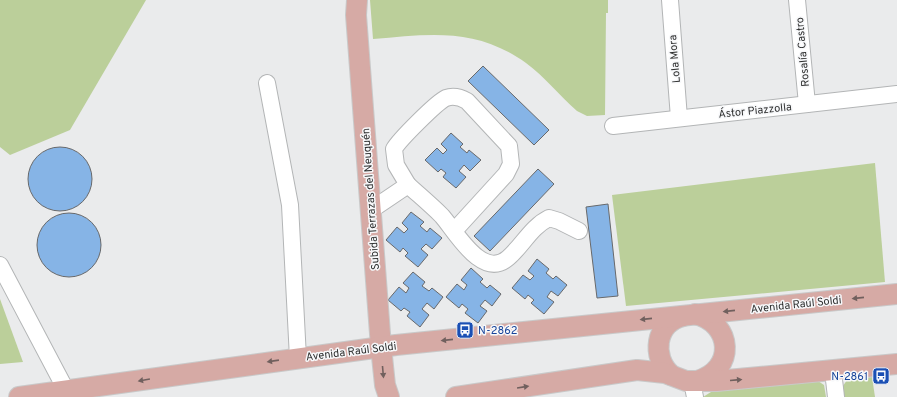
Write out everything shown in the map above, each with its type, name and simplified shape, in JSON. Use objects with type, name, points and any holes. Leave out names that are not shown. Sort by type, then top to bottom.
[{"type":"main road","name":"Subida Terrazas del Neuquén","points":[[357,0],[356,15],[381,347],[385,385],[389,397]]},
{"type":"main road","name":"Avenida Raúl Soldi","points":[[19,397],[67,392],[173,375],[381,347],[897,294]]},
{"type":"main road","name":"Avenida Raúl Soldi","points":[[671,375],[663,367],[659,357],[658,340],[663,330],[670,322],[690,315]]},
{"type":"main road","points":[[690,315],[708,319],[717,326],[723,336],[725,348],[723,359],[717,369],[694,387]]},
{"type":"main road","points":[[456,397],[638,370],[652,370],[671,375],[694,387],[725,381],[897,364]]},
{"type":"street","name":"Lola Mora","points":[[670,0],[679,118]]},
{"type":"street","name":"Rosalía Castro","points":[[797,0],[807,104]]},
{"type":"street","points":[[266,83],[290,205],[298,358]]},
{"type":"street","name":"Ástor Piazzolla","points":[[613,126],[897,94]]},
{"type":"street","points":[[454,231],[506,174],[511,164],[509,146],[467,101],[458,96],[445,99],[400,140],[394,149],[396,165],[408,185],[438,212],[474,255],[489,264],[497,264],[508,258],[533,229],[549,218],[559,221],[579,231]]},
{"type":"street","points":[[371,210],[408,185]]},
{"type":"street","points":[[0,265],[67,392]]},
{"type":"street","points":[[833,371],[836,397]]},
{"type":"green space","points":[[0,0],[146,0],[70,130],[10,155],[0,147]]},
{"type":"green space","points":[[370,0],[608,0],[608,13],[606,13],[605,115],[587,116],[577,111],[540,74],[526,63],[507,51],[489,43],[471,38],[433,35],[373,39]]},
{"type":"green space","points":[[875,163],[885,282],[626,306],[612,195]]},
{"type":"green space","points":[[0,299],[23,362],[0,364]]},
{"type":"green space","points":[[872,377],[875,397],[844,397],[843,386],[847,380]]},
{"type":"green space","points":[[818,381],[824,385],[826,397],[703,397],[711,392]]},
{"type":"building","points":[[483,66],[549,130],[534,145],[468,81]]},
{"type":"building","points":[[451,133],[463,144],[460,147],[467,153],[469,150],[481,160],[470,171],[464,165],[459,171],[466,177],[456,188],[443,177],[446,173],[441,169],[438,172],[425,160],[437,148],[443,154],[447,150],[441,144]]},
{"type":"building","points":[[60,147],[78,153],[86,161],[92,179],[86,197],[78,205],[60,211],[42,205],[34,197],[28,179],[34,161],[42,153]]},
{"type":"building","points":[[538,169],[554,184],[490,251],[474,236]]},
{"type":"building","points":[[608,204],[618,296],[597,298],[586,207]]},
{"type":"building","points":[[411,212],[424,222],[420,226],[427,232],[430,228],[442,238],[432,249],[426,244],[421,249],[428,255],[418,267],[405,256],[408,253],[403,248],[400,252],[386,240],[397,227],[404,233],[408,229],[402,223]]},
{"type":"building","points":[[69,213],[87,219],[95,227],[101,245],[95,263],[87,271],[69,277],[51,271],[43,263],[37,245],[43,227],[51,219]]},
{"type":"building","points":[[537,259],[549,269],[546,273],[553,279],[556,276],[567,285],[558,296],[551,291],[547,297],[554,302],[544,314],[531,303],[534,300],[528,295],[525,299],[512,288],[523,275],[530,280],[534,276],[528,271]]},
{"type":"building","points":[[471,268],[483,279],[480,282],[487,288],[490,285],[501,294],[492,306],[485,300],[480,306],[487,311],[478,323],[465,313],[468,309],[462,304],[459,308],[446,297],[457,284],[464,290],[467,285],[461,280]]},
{"type":"building","points":[[413,272],[425,282],[422,286],[429,291],[432,288],[443,297],[434,309],[427,303],[422,309],[429,315],[420,327],[407,316],[410,312],[404,308],[401,311],[388,300],[399,287],[406,293],[409,288],[403,283]]},
{"type":"place","name":"N-2862","points":[[465,330]]},
{"type":"place","name":"N-2861","points":[[881,376]]}]
